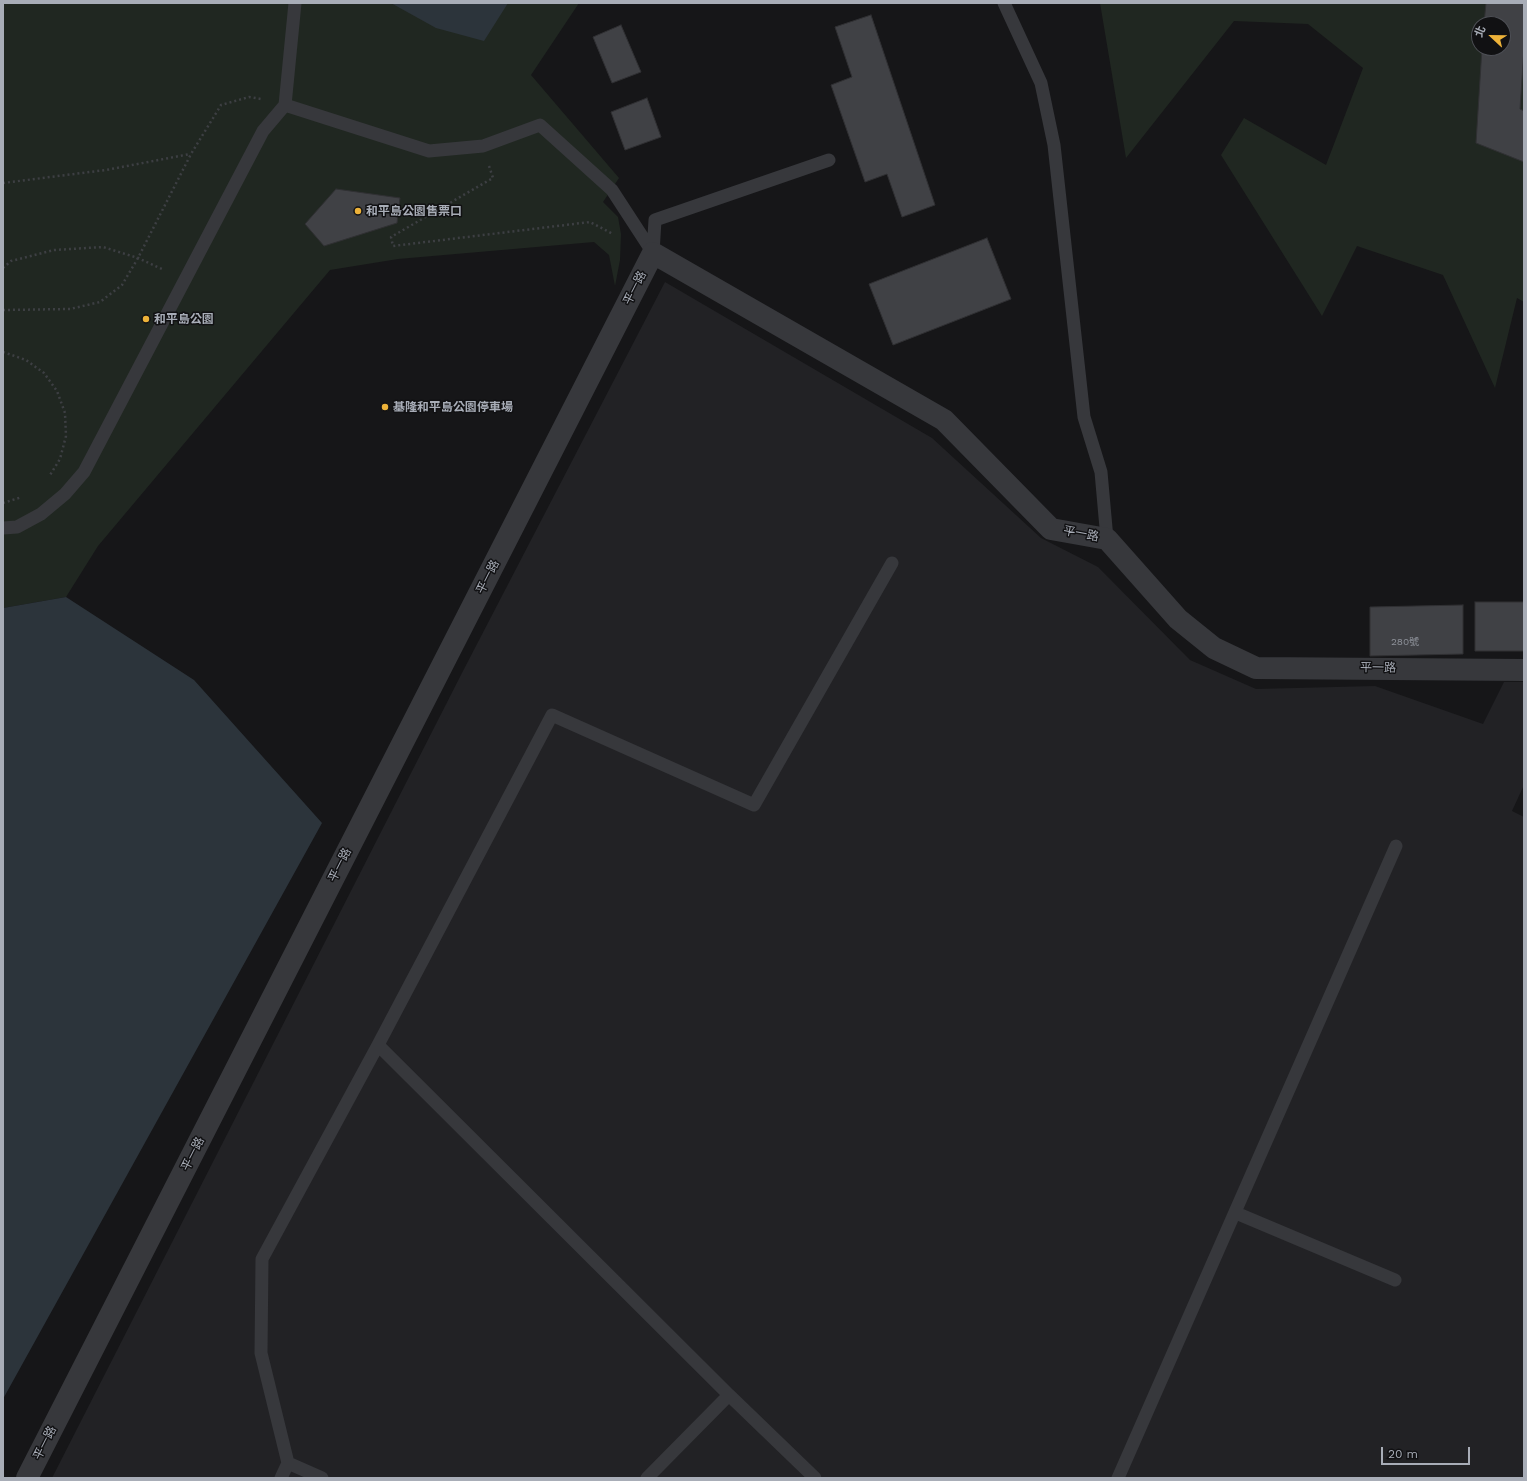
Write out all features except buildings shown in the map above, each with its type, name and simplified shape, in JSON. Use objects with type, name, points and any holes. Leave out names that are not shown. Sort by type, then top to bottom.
[{"type":"street","name":"平一路","points":[[27,1478],[653,253],[944,420],[1051,529],[1107,539],[1178,619],[1214,648],[1256,668],[1524,670]]},
{"type":"lane","points":[[3,528],[17,528],[41,514],[65,494],[84,472],[264,131],[285,105],[295,3]]},
{"type":"lane","points":[[1004,3],[1041,83],[1054,145],[1084,417],[1101,472],[1107,539]]},
{"type":"lane","points":[[285,105],[429,151],[483,146],[540,125],[612,190],[653,253]]},
{"type":"lane","points":[[653,253],[655,220],[829,160]]},
{"type":"lane","points":[[281,1478],[288,1463],[261,1353],[262,1259],[378,1045],[552,715],[754,805],[892,563]]},
{"type":"lane","points":[[1118,1478],[1236,1213],[1396,846]]},
{"type":"lane","points":[[378,1045],[815,1478]]},
{"type":"lane","points":[[1236,1213],[1395,1280]]},
{"type":"lane","points":[[647,1478],[729,1394]]},
{"type":"lane","points":[[288,1463],[322,1478]]},
{"type":"path","points":[[3,310],[70,309],[100,302],[122,285],[138,258],[191,154],[221,105],[249,97],[285,105]]},
{"type":"path","points":[[483,146],[493,178],[391,237],[393,246],[590,222],[653,253]]},
{"type":"path","points":[[3,184],[106,170],[191,154]]},
{"type":"path","points":[[3,268],[11,262],[61,249],[103,247],[138,258],[185,280]]},
{"type":"path","points":[[3,352],[26,360],[44,373],[57,391],[65,413],[66,436],[60,459],[48,479]]},
{"type":"path","points":[[3,503],[23,497]]},
{"type":"shaded area","name":"和平島公園","points":[[3,3],[579,3],[531,75],[619,178],[603,202],[618,217],[621,234],[620,260],[615,286],[609,255],[594,242],[398,259],[330,270],[98,546],[66,597],[3,608]]},
{"type":"shaded area","points":[[391,3],[508,3],[484,41],[436,28]]},
{"type":"shaded area","points":[[1100,3],[1524,3],[1524,302],[1517,298],[1495,388],[1443,275],[1357,246],[1322,316],[1221,155],[1244,118],[1326,165],[1363,68],[1308,24],[1234,21],[1126,158]]},
{"type":"shaded area","points":[[665,282],[932,438],[1041,538],[1098,567],[1190,660],[1256,689],[1375,686],[1483,724],[1504,682],[1524,682],[1524,785],[1512,811],[1524,817],[1524,1478],[52,1478],[463,671]]},
{"type":"shaded area","points":[[66,597],[194,680],[322,823],[3,1399],[3,608]]},
{"type":"place","name":"和平島公園售票口","points":[[358,211]]},
{"type":"place","name":"和平島公園","points":[[146,319]]},
{"type":"place","name":"基隆和平島公園停車場","points":[[385,407]]}]
